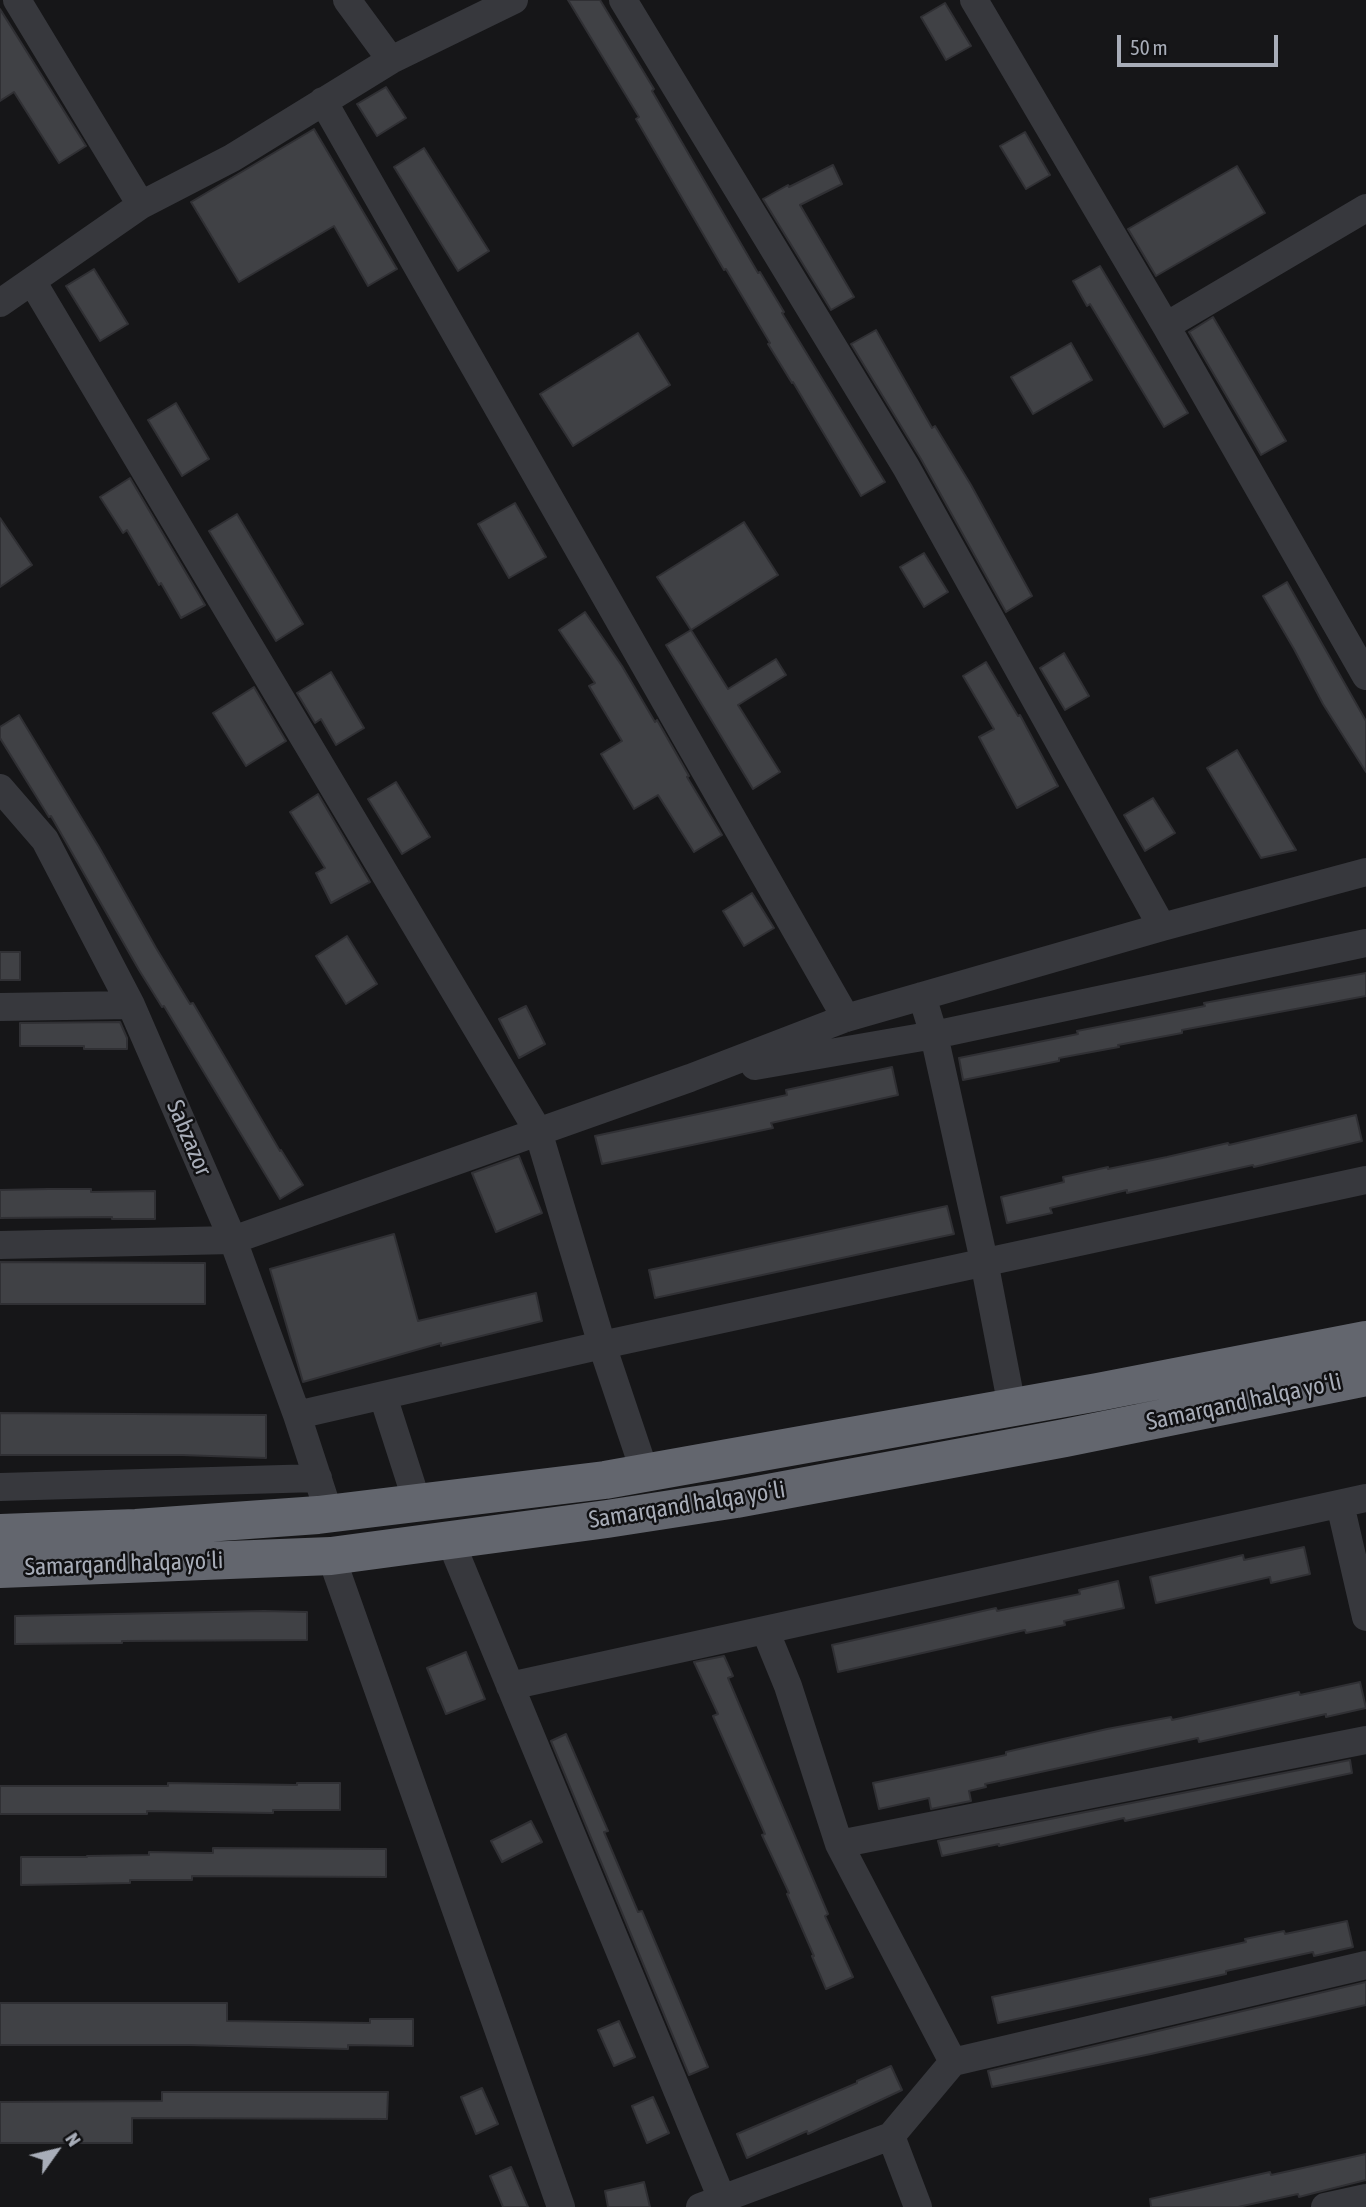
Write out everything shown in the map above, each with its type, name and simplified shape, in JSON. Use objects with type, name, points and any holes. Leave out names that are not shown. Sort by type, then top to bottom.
[{"type":"highway","name":"Samarqand halqa yoʻli","points":[[0,1533],[136,1528],[324,1496],[417,1502],[605,1480],[1366,1340]]},
{"type":"highway","name":"Samarqand halqa yoʻli","points":[[0,1569],[331,1556],[607,1519],[736,1499],[1037,1444],[1366,1377]]},
{"type":"highway","points":[[605,1480],[607,1519]]},
{"type":"street","points":[[17,0],[141,205]]},
{"type":"street","points":[[347,0],[391,60]]},
{"type":"street","points":[[0,303],[141,205],[232,158],[391,60],[514,0]]},
{"type":"street","points":[[624,0],[906,467],[1162,927]]},
{"type":"street","points":[[974,0],[1166,326],[1366,676]]},
{"type":"street","points":[[323,101],[846,1018]]},
{"type":"street","points":[[1166,326],[1366,208]]},
{"type":"street","points":[[32,281],[538,1130],[602,1345],[645,1473]]},
{"type":"street","name":"Sabzazor","points":[[0,788],[45,840],[131,1005],[233,1240],[324,1496]]},
{"type":"street","points":[[0,1245],[233,1240],[691,1078],[846,1018],[1162,927],[1366,872]]},
{"type":"street","points":[[691,1078],[934,1035],[1366,943]]},
{"type":"street","points":[[922,996],[934,1035],[984,1261],[1012,1407]]},
{"type":"street","points":[[0,1007],[131,1005]]},
{"type":"street","points":[[297,1415],[984,1261],[1366,1180]]},
{"type":"street","points":[[383,1395],[417,1502]]},
{"type":"street","points":[[0,1487],[324,1496]]},
{"type":"street","points":[[510,1686],[1353,1501],[1366,1617]]},
{"type":"street","points":[[450,1540],[510,1686],[711,2203],[891,2136],[953,2062],[1366,1965]]},
{"type":"street","points":[[331,1556],[561,2207]]},
{"type":"street","points":[[765,1630],[788,1686],[839,1844],[953,2062]]},
{"type":"street","points":[[839,1844],[1366,1740]]},
{"type":"street","points":[[891,2136],[918,2207]]},
{"type":"street","points":[[1325,2207],[1366,2198]]},
{"type":"building","points":[[568,0],[600,0],[654,89],[652,91],[758,273],[760,272],[885,482],[861,496],[768,344],[770,343],[726,269],[724,270],[636,119],[639,117]]},
{"type":"building","points":[[945,3],[971,46],[946,60],[921,17]]},
{"type":"building","points":[[0,9],[86,146],[59,163],[14,92],[0,101]]},
{"type":"building","points":[[386,87],[406,118],[377,136],[357,104]]},
{"type":"building","points":[[314,129],[397,269],[368,286],[334,226],[239,282],[191,202]]},
{"type":"building","points":[[1025,132],[1050,175],[1026,189],[1000,146]]},
{"type":"building","points":[[424,148],[489,251],[458,271],[394,167]]},
{"type":"building","points":[[833,165],[842,184],[800,205],[854,297],[831,310],[763,199]]},
{"type":"building","points":[[1237,166],[1265,213],[1156,276],[1128,229]]},
{"type":"building","points":[[1100,266],[1188,413],[1164,427],[1090,304],[1087,306],[1073,281]]},
{"type":"building","points":[[94,269],[128,324],[100,341],[66,286]]},
{"type":"building","points":[[1213,317],[1286,441],[1261,455],[1189,332]]},
{"type":"building","points":[[876,330],[932,428],[935,426],[971,485],[1032,596],[1006,612],[921,459],[851,344]]},
{"type":"building","points":[[638,333],[670,385],[573,446],[540,394]]},
{"type":"building","points":[[1071,343],[1092,380],[1033,414],[1011,377]]},
{"type":"building","points":[[176,403],[209,459],[182,476],[148,420]]},
{"type":"building","points":[[130,478],[205,605],[181,618],[127,530],[123,533],[100,497]]},
{"type":"building","points":[[515,503],[546,557],[509,578],[478,524]]},
{"type":"building","points":[[237,514],[303,624],[276,641],[209,531]]},
{"type":"building","points":[[0,518],[32,565],[0,587]]},
{"type":"building","points":[[744,522],[778,575],[691,630],[657,577]]},
{"type":"building","points":[[924,553],[948,592],[924,607],[900,567]]},
{"type":"building","points":[[1287,582],[1366,721],[1366,772],[1323,704],[1263,596]]},
{"type":"building","points":[[585,612],[622,666],[655,722],[657,720],[722,835],[694,852],[658,795],[634,809],[601,754],[622,741],[589,686],[595,683],[559,630]]},
{"type":"building","points":[[691,630],[728,689],[776,659],[786,675],[738,705],[780,772],[753,789],[666,645]]},
{"type":"building","points":[[1064,653],[1089,696],[1065,710],[1040,668]]},
{"type":"building","points":[[986,662],[1018,716],[1020,715],[1058,786],[1017,808],[979,737],[994,729],[963,676]]},
{"type":"building","points":[[331,672],[364,728],[336,745],[321,719],[315,723],[297,693]]},
{"type":"building","points":[[254,687],[286,741],[246,766],[213,713]]},
{"type":"building","points":[[19,715],[156,948],[190,1004],[193,1003],[303,1185],[280,1199],[164,1006],[162,1007],[139,970],[51,816],[49,817],[0,738],[0,727]]},
{"type":"building","points":[[1237,750],[1296,850],[1261,858],[1207,768]]},
{"type":"building","points":[[396,782],[430,837],[402,854],[368,799]]},
{"type":"building","points":[[318,794],[370,882],[331,903],[316,873],[325,868],[290,812]]},
{"type":"building","points":[[1153,798],[1175,833],[1145,851],[1124,815]]},
{"type":"building","points":[[752,893],[774,928],[744,946],[723,911]]},
{"type":"building","points":[[347,936],[377,984],[346,1004],[316,956]]},
{"type":"building","points":[[0,952],[20,952],[20,980],[0,980]]},
{"type":"building","points":[[1366,973],[1366,996],[1182,1030],[1182,1033],[963,1080],[959,1058],[1205,1006],[1204,1003]]},
{"type":"building","points":[[526,1006],[545,1044],[519,1058],[499,1019]]},
{"type":"building","points":[[120,1022],[127,1038],[127,1049],[20,1046],[20,1023]]},
{"type":"building","points":[[892,1067],[898,1095],[771,1123],[773,1128],[602,1164],[595,1136],[787,1095],[786,1090]]},
{"type":"building","points":[[1356,1115],[1362,1141],[1254,1167],[1253,1165],[1127,1193],[1127,1190],[1050,1208],[1052,1213],[1007,1223],[1001,1197],[1064,1182],[1063,1177],[1228,1143],[1229,1145]]},
{"type":"building","points":[[519,1156],[542,1213],[496,1232],[472,1173]]},
{"type":"building","points":[[91,1189],[91,1192],[155,1191],[155,1219],[0,1218],[0,1190]]},
{"type":"building","points":[[947,1206],[954,1234],[655,1298],[649,1270]]},
{"type":"building","points":[[394,1234],[418,1321],[536,1293],[542,1321],[441,1346],[441,1343],[303,1382],[270,1269]]},
{"type":"building","points":[[0,1262],[205,1263],[205,1304],[0,1304]]},
{"type":"building","points":[[0,1413],[266,1415],[266,1458],[0,1455]]},
{"type":"building","points":[[1304,1547],[1310,1574],[1271,1583],[1270,1577],[1156,1603],[1150,1577],[1243,1555],[1244,1560]]},
{"type":"building","points":[[1118,1581],[1124,1608],[1064,1621],[1065,1625],[1026,1633],[1025,1630],[838,1672],[832,1645],[996,1608],[997,1611],[1080,1594],[1079,1590]]},
{"type":"building","points":[[307,1612],[307,1640],[15,1644],[15,1616]]},
{"type":"building","points":[[466,1652],[485,1699],[446,1714],[427,1668]]},
{"type":"building","points":[[724,1656],[733,1676],[728,1678],[828,1914],[825,1916],[853,1977],[826,1989],[787,1894],[789,1893],[762,1835],[765,1834],[713,1716],[718,1714],[694,1662]]},
{"type":"building","points":[[1360,1682],[1366,1708],[1326,1717],[1326,1714],[1199,1742],[1198,1738],[985,1784],[986,1787],[969,1791],[971,1801],[931,1809],[929,1798],[879,1809],[873,1783],[1006,1755],[1006,1752],[1107,1729],[1171,1717],[1172,1720],[1299,1692],[1300,1695]]},
{"type":"building","points":[[566,1734],[608,1831],[604,1832],[638,1912],[642,1911],[708,2067],[689,2075],[551,1741]]},
{"type":"building","points":[[1350,1760],[1352,1773],[1125,1821],[1124,1818],[999,1846],[942,1856],[938,1841]]},
{"type":"building","points":[[168,1783],[340,1783],[340,1810],[273,1810],[273,1813],[147,1811],[147,1814],[0,1814],[0,1786],[168,1786]]},
{"type":"building","points":[[531,1821],[542,1842],[502,1862],[491,1841]]},
{"type":"building","points":[[213,1848],[386,1849],[386,1877],[192,1876],[192,1880],[21,1885],[21,1857],[149,1855],[149,1852],[213,1853]]},
{"type":"building","points":[[1347,1921],[1353,1947],[1314,1956],[1313,1952],[1226,1971],[1226,1974],[998,2023],[992,1997],[1246,1942],[1245,1939]]},
{"type":"building","points":[[1366,1982],[1366,2005],[992,2087],[988,2071]]},
{"type":"building","points":[[0,2003],[227,2003],[227,2021],[370,2023],[370,2019],[413,2019],[413,2046],[348,2045],[348,2049],[189,2045],[0,2045]]},
{"type":"building","points":[[619,2021],[635,2057],[614,2066],[598,2030]]},
{"type":"building","points":[[891,2066],[902,2090],[808,2134],[807,2131],[747,2158],[737,2134]]},
{"type":"building","points":[[482,2088],[498,2124],[476,2134],[461,2097]]},
{"type":"building","points":[[162,2092],[388,2092],[387,2119],[132,2118],[132,2143],[0,2143],[0,2102],[162,2101]]},
{"type":"building","points":[[653,2097],[669,2133],[647,2143],[632,2106]]},
{"type":"building","points":[[1366,2154],[1366,2180],[1299,2197],[1298,2194],[1238,2207],[1151,2207],[1150,2199]]},
{"type":"building","points":[[511,2167],[528,2207],[503,2207],[490,2176]]},
{"type":"building","points":[[644,2182],[650,2207],[608,2207],[605,2191]]}]
